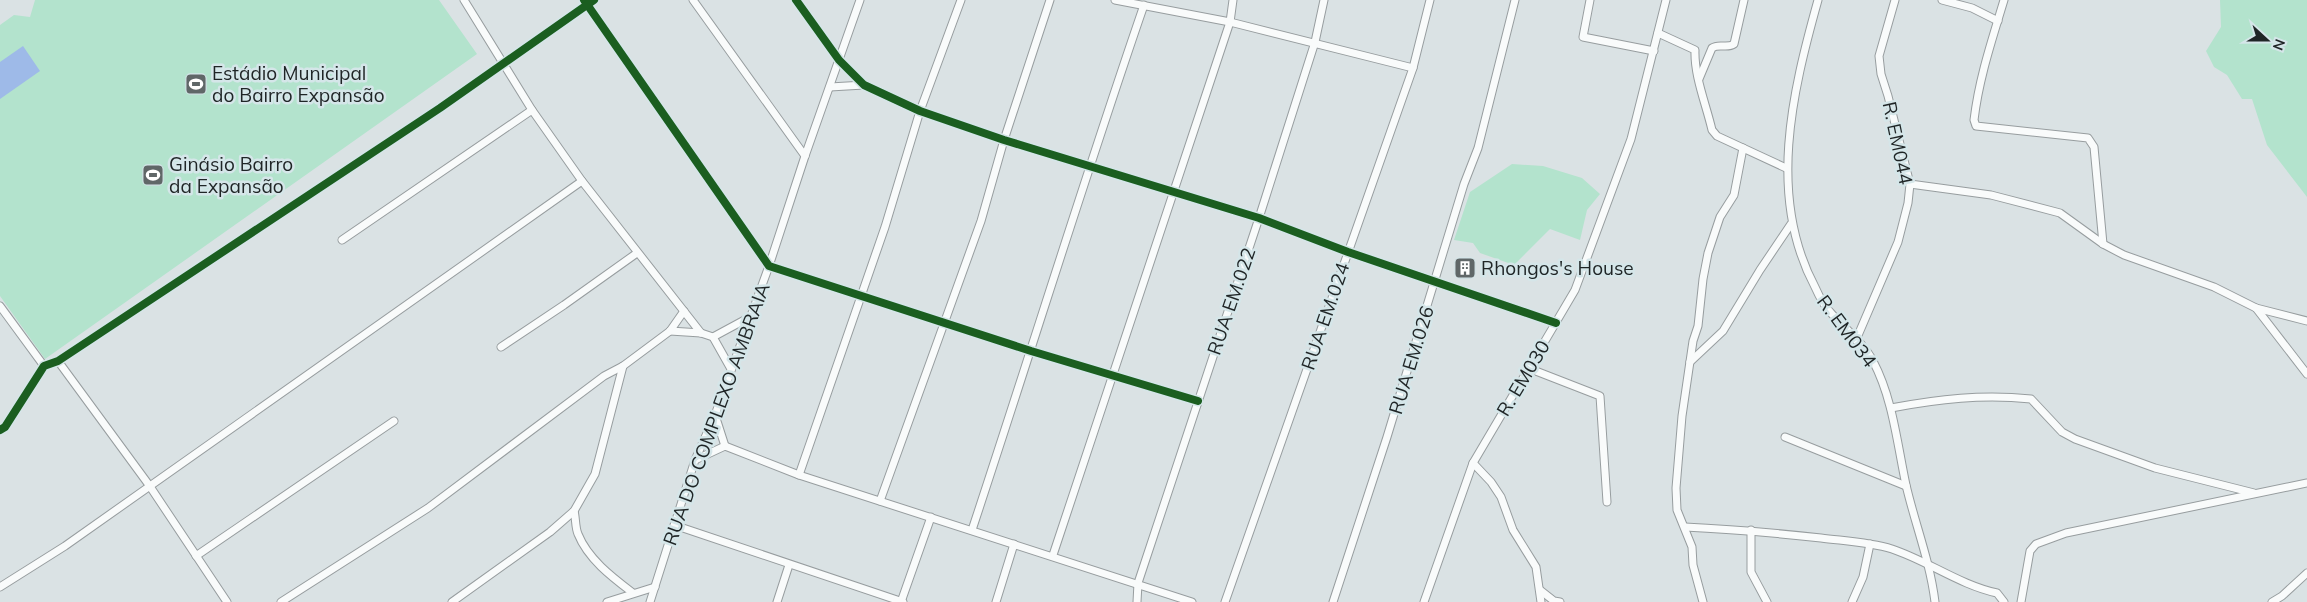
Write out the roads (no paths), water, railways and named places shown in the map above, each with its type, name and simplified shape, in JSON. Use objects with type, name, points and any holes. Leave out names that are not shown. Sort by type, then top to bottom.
[{"type":"street","points":[[464,0],[532,110],[582,181],[701,333]]},
{"type":"street","points":[[0,430],[4,427],[44,366],[58,361],[504,62],[585,2],[594,0]]},
{"type":"street","points":[[693,0],[805,156]]},
{"type":"street","points":[[796,0],[839,60],[864,86],[920,111],[1004,140],[1259,218],[1348,252],[1556,323]]},
{"type":"street","name":"RUA DO COMPLEXO AMBRAIA","points":[[650,602],[695,460],[715,415],[770,266],[805,156],[860,0]]},
{"type":"street","points":[[799,474],[885,227],[920,111],[961,0]]},
{"type":"street","points":[[880,501],[946,322],[1050,0]]},
{"type":"street","points":[[1116,0],[1230,22],[1413,68]]},
{"type":"street","points":[[1053,555],[1230,22],[1233,0]]},
{"type":"street","name":"RUA EM.022","points":[[1137,602],[1138,583],[1259,218],[1315,42],[1324,0]]},
{"type":"street","name":"RUA EM.024","points":[[1225,602],[1413,68],[1430,0]]},
{"type":"street","name":"RUA EM.026","points":[[1333,602],[1436,282],[1464,184],[1478,148],[1515,0]]},
{"type":"street","points":[[1590,0],[1583,37],[1654,52]]},
{"type":"street","name":"R. EM030","points":[[1424,602],[1473,464],[1575,290],[1631,139],[1666,0]]},
{"type":"street","points":[[1699,79],[1712,48],[1716,45],[1730,46],[1734,44],[1744,0]]},
{"type":"street","name":"R. EM034","points":[[1818,0],[1804,49],[1792,108],[1786,168],[1791,224],[1799,251],[1814,286],[1829,312],[1873,360],[1891,408],[1906,486],[1929,564],[1935,602]]},
{"type":"street","name":"R. EM044","points":[[1856,340],[1898,242],[1908,203],[1910,184],[1888,96],[1880,74],[1879,56],[1894,0]]},
{"type":"street","points":[[1942,0],[1972,8],[1998,21]]},
{"type":"street","points":[[2004,0],[1980,79],[1974,120],[1976,126],[2088,138],[2091,140],[2094,147],[2103,244]]},
{"type":"street","points":[[585,2],[770,266],[1031,350],[1198,401]]},
{"type":"street","points":[[972,530],[1089,166],[1144,4]]},
{"type":"street","points":[[1658,33],[1695,50],[1694,68],[1699,79],[1712,130],[1716,136],[1786,168]]},
{"type":"street","points":[[830,87],[864,86]]},
{"type":"street","points":[[342,240],[532,110]]},
{"type":"street","points":[[1703,602],[1694,566],[1692,547],[1677,510],[1676,488],[1682,416],[1693,341],[1698,326],[1702,279],[1720,217],[1734,195],[1743,148]]},
{"type":"street","points":[[0,587],[65,546],[582,181]]},
{"type":"street","points":[[1910,184],[1991,195],[2060,213],[2103,244],[2124,255],[2214,287],[2256,308],[2307,321]]},
{"type":"street","points":[[1690,363],[1723,331],[1791,224]]},
{"type":"street","points":[[501,347],[564,306],[637,253]]},
{"type":"street","points":[[0,306],[44,366]]},
{"type":"street","points":[[2256,308],[2307,374]]},
{"type":"street","points":[[281,602],[428,508],[604,376],[623,366],[670,331],[684,311]]},
{"type":"street","points":[[713,337],[750,317]]},
{"type":"street","points":[[670,331],[701,333],[713,337],[731,369]]},
{"type":"street","points":[[1693,341],[1706,347]]},
{"type":"street","points":[[58,361],[149,486],[226,602]]},
{"type":"street","points":[[452,602],[550,532],[574,511],[595,474],[623,366]]},
{"type":"street","points":[[1528,368],[1600,396],[1607,502]]},
{"type":"street","points":[[1891,408],[1948,398],[1980,396],[2031,399],[2062,432],[2074,439],[2155,468],[2254,494]]},
{"type":"street","points":[[715,415],[726,446]]},
{"type":"street","points":[[196,556],[394,421]]},
{"type":"street","points":[[1785,437],[1906,486]]},
{"type":"street","points":[[695,460],[726,446],[799,474],[1053,555],[1192,602]]},
{"type":"street","points":[[1473,464],[1491,482],[1502,498],[1513,530],[1536,568],[1541,602]]},
{"type":"street","points":[[2021,602],[2030,551],[2036,544],[2066,533],[2307,483]]},
{"type":"street","points":[[574,511],[577,532],[586,546],[602,568],[633,593]]},
{"type":"street","points":[[674,525],[902,602],[931,517]]},
{"type":"street","points":[[1685,527],[1751,530],[1870,544],[1892,549],[1929,564],[1977,588],[1997,593],[2004,602]]},
{"type":"street","points":[[1751,530],[1751,572],[1767,602]]},
{"type":"street","points":[[996,602],[1014,544]]},
{"type":"street","points":[[1852,602],[1863,578],[1870,544]]},
{"type":"street","points":[[777,602],[789,565]]},
{"type":"street","points":[[2272,602],[2283,599],[2307,573]]},
{"type":"street","points":[[607,602],[655,587]]},
{"type":"street","points":[[1540,590],[1554,601],[1560,602]]},
{"type":"water","points":[[23,46],[40,71],[0,99],[0,62]]},
{"type":"place","name":"Estádio Municipal do Bairro Expansão","points":[[196,84]]},
{"type":"place","name":"Ginásio Bairro da Expansão","points":[[153,175]]},
{"type":"place","name":"Rhongos's House","points":[[1465,268]]}]
